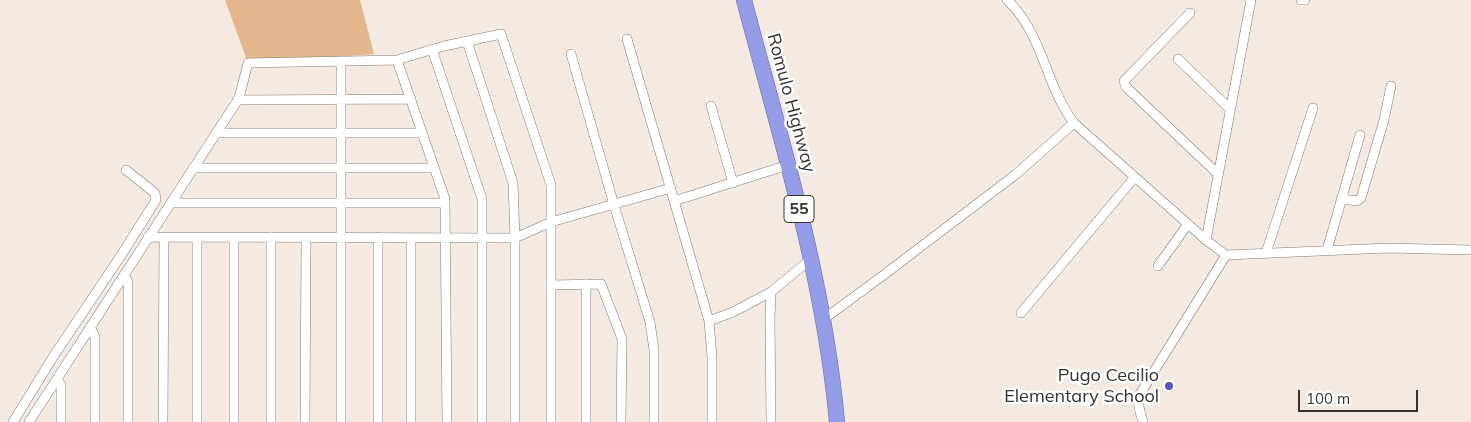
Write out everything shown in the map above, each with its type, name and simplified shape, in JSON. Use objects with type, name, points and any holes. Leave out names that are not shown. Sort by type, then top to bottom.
[{"type":"highway","name":"Romulo Highway","points":[[744,0],[812,258],[824,319],[837,422]]},
{"type":"street","points":[[1007,0],[1024,18],[1060,101],[1074,123],[1134,178],[1226,256],[1266,252],[1389,248],[1471,250]]},
{"type":"street","points":[[1206,240],[1251,0]]},
{"type":"street","points":[[1190,12],[1124,82],[1126,87],[1218,174]]},
{"type":"street","points":[[29,422],[237,100],[248,63],[397,60],[432,49],[501,34],[551,185],[551,422]]},
{"type":"street","points":[[627,39],[708,321],[712,357],[712,422]]},
{"type":"street","points":[[467,41],[513,183],[515,238],[515,422]]},
{"type":"street","points":[[432,49],[482,199],[482,422]]},
{"type":"street","points":[[571,54],[652,334],[654,350],[654,422]]},
{"type":"street","points":[[1178,59],[1230,109]]},
{"type":"street","points":[[397,60],[445,204],[446,422]]},
{"type":"street","points":[[341,61],[341,422]]},
{"type":"street","points":[[1341,199],[1357,201],[1362,198],[1384,120],[1391,86]]},
{"type":"street","points":[[237,100],[411,99]]},
{"type":"street","points":[[711,106],[733,183]]},
{"type":"street","points":[[1266,252],[1313,108]]},
{"type":"street","points":[[824,319],[1015,175],[1074,123]]},
{"type":"street","points":[[216,133],[422,133]]},
{"type":"street","points":[[1327,250],[1360,135]]},
{"type":"street","points":[[674,201],[788,165]]},
{"type":"street","points":[[193,168],[434,168]]},
{"type":"street","points":[[13,422],[156,200],[155,192],[126,170]]},
{"type":"street","points":[[1021,312],[1134,178]]},
{"type":"street","points":[[148,237],[515,238],[551,222],[671,188]]},
{"type":"street","points":[[171,202],[445,204]]},
{"type":"street","points":[[1158,266],[1188,224]]},
{"type":"street","points":[[163,422],[164,237]]},
{"type":"street","points":[[197,237],[197,422]]},
{"type":"street","points":[[271,237],[271,422]]},
{"type":"street","points":[[234,238],[234,422]]},
{"type":"street","points":[[305,422],[306,238]]},
{"type":"street","points":[[378,238],[378,422]]},
{"type":"street","points":[[412,238],[412,422]]},
{"type":"street","points":[[1143,422],[1138,408],[1140,394],[1226,256]]},
{"type":"street","points":[[708,321],[733,312],[771,292],[812,258]]},
{"type":"street","points":[[124,275],[128,282],[128,422]]},
{"type":"street","points":[[551,284],[600,284],[622,339],[621,422]]},
{"type":"street","points":[[586,284],[586,422]]},
{"type":"street","points":[[771,292],[771,422]]},
{"type":"street","points":[[90,327],[95,337],[95,422]]},
{"type":"street","points":[[57,380],[61,385],[61,422]]},
{"type":"shaded area","points":[[225,0],[360,0],[374,54],[248,63]]},
{"type":"place","name":"Pugo Cecilio Elementary School","points":[[1169,386]]}]
